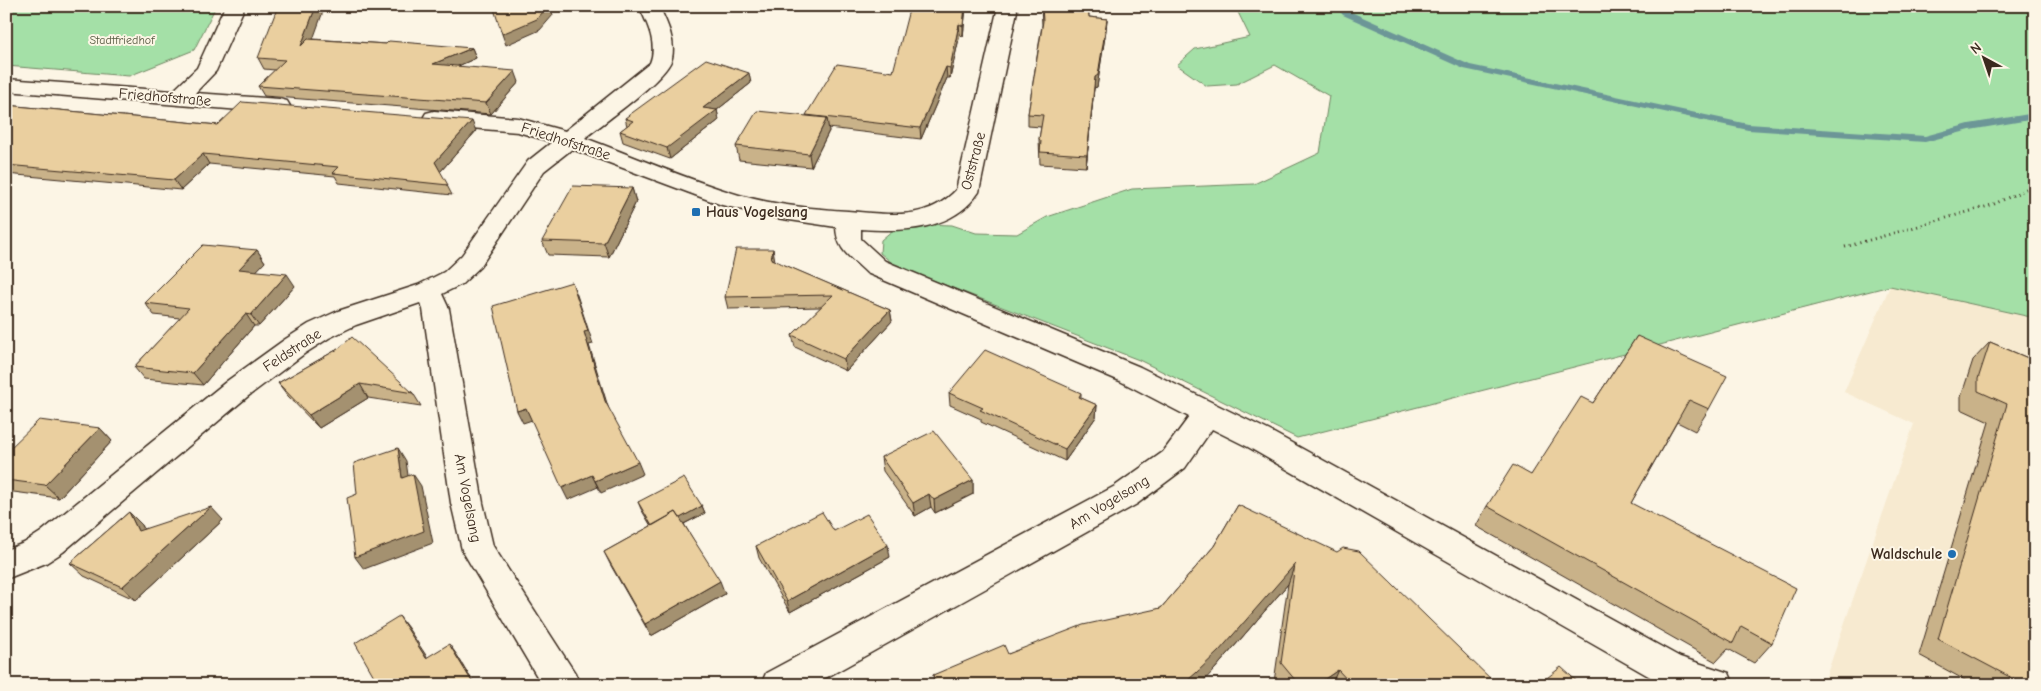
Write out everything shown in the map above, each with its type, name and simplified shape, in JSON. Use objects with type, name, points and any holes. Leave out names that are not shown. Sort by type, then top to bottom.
[{"type":"street","points":[[177,99],[206,71],[235,6]]},
{"type":"street","name":"Feldstraße","points":[[6,565],[35,553],[52,542],[237,389],[294,346],[319,331],[347,318],[443,284],[464,269],[536,166],[647,78],[657,67],[662,52],[657,24],[649,6]]},
{"type":"street","name":"Oststraße","points":[[848,219],[904,221],[928,218],[952,208],[967,192],[1003,30],[1006,6]]},
{"type":"street","name":"Friedhofstraße","points":[[6,84],[304,108]]},
{"type":"street","name":"Friedhofstraße","points":[[411,116],[518,124],[568,139],[731,200],[780,212],[848,219]]},
{"type":"street","points":[[848,219],[849,241],[876,267],[1130,374],[1259,439],[1671,670],[1716,685]]},
{"type":"street","name":"Am Vogelsang","points":[[427,291],[436,309],[466,503],[478,550],[562,685]]},
{"type":"street","name":"Am Vogelsang","points":[[779,685],[1126,495],[1174,460],[1207,414]]},
{"type":"path","points":[[1845,247],[1992,205],[2035,185]]},
{"type":"shaded area","name":"Waldschule","points":[[1890,286],[2035,318],[2035,685],[1823,685],[1914,424],[1844,392]]},
{"type":"green space","name":"Stadtfriedhof","points":[[6,6],[216,6],[194,50],[129,76],[6,66]]},
{"type":"green space","points":[[1235,6],[2035,6],[2035,318],[1890,286],[1297,438],[1139,360],[896,266],[880,253],[881,240],[894,229],[921,224],[952,225],[976,233],[1017,234],[1047,217],[1132,189],[1254,184],[1320,153],[1329,96],[1275,65],[1237,84],[1207,86],[1177,65],[1195,49],[1250,37]]},
{"type":"building","points":[[278,6],[316,6],[301,46],[308,39],[386,44],[389,41],[472,48],[433,64],[515,71],[486,103],[258,86],[285,60],[258,58]]},
{"type":"building","points":[[493,6],[548,6],[537,19],[502,34]]},
{"type":"building","points":[[910,6],[965,6],[963,26],[959,24],[950,68],[946,67],[920,128],[806,115],[837,64],[893,72]]},
{"type":"building","points":[[1042,6],[1088,6],[1089,17],[1107,19],[1098,75],[1095,77],[1087,155],[1040,152],[1041,141],[1039,139],[1043,115],[1028,114],[1043,21]]},
{"type":"building","points":[[706,59],[749,73],[703,108],[717,110],[667,148],[620,131],[633,121],[625,118]]},
{"type":"building","points":[[242,102],[472,121],[435,162],[448,185],[333,173],[339,167],[203,154],[174,180],[6,165],[6,105],[218,125]]},
{"type":"building","points":[[757,111],[827,118],[809,154],[736,146]]},
{"type":"building","points":[[573,186],[632,188],[604,243],[542,241]]},
{"type":"building","points":[[203,245],[257,250],[239,269],[287,274],[251,315],[246,314],[193,373],[134,367],[189,308],[145,303]]},
{"type":"building","points":[[736,249],[773,249],[771,259],[890,310],[844,359],[792,335],[833,295],[725,297]]},
{"type":"building","points":[[572,282],[588,331],[584,332],[605,401],[638,462],[595,481],[592,475],[562,488],[526,408],[517,411],[493,306]]},
{"type":"building","points":[[1637,336],[1727,376],[1709,409],[1689,400],[1631,503],[1796,588],[1772,643],[1741,626],[1733,643],[1487,506],[1513,465],[1531,475],[1581,397],[1593,403]]},
{"type":"building","points":[[352,337],[413,393],[360,384],[309,415],[278,383],[338,349]]},
{"type":"building","points":[[1990,342],[2035,361],[2035,685],[2025,685],[1938,639],[2007,404],[1978,391],[1978,379]]},
{"type":"building","points":[[985,350],[1081,393],[1079,397],[1097,405],[1065,449],[980,410],[983,408],[949,393]]},
{"type":"building","points":[[39,420],[100,428],[45,485],[6,480],[6,452]]},
{"type":"building","points":[[934,431],[973,480],[934,500],[929,494],[913,503],[881,457]]},
{"type":"building","points":[[398,448],[402,478],[413,474],[424,531],[355,557],[347,498],[357,494],[354,463]]},
{"type":"building","points":[[684,478],[702,506],[680,518],[676,512],[652,526],[638,502]]},
{"type":"building","points":[[1238,505],[1337,552],[1343,548],[1359,551],[1497,685],[1352,685],[1338,670],[1316,685],[1296,681],[1281,663],[1295,564],[1219,651],[1182,685],[932,685],[936,682],[933,675],[1004,645],[1008,654],[1083,625],[1161,608],[1214,546]]},
{"type":"building","points":[[211,507],[122,587],[70,563],[129,512],[138,531]]},
{"type":"building","points":[[676,512],[720,581],[645,624],[604,552]]},
{"type":"building","points":[[822,512],[834,531],[867,514],[888,545],[787,601],[756,546]]},
{"type":"building","points":[[399,616],[426,658],[449,644],[474,685],[379,685],[355,643]]},
{"type":"building","points":[[1561,667],[1581,685],[1538,685]]},
{"type":"waterway","points":[[1339,6],[1346,13],[1467,67],[1748,127],[1925,139],[1969,127],[2035,116]]},
{"type":"place","name":"Haus Vogelsang","points":[[696,212]]},
{"type":"place","name":"Waldschule","points":[[1952,554]]}]
